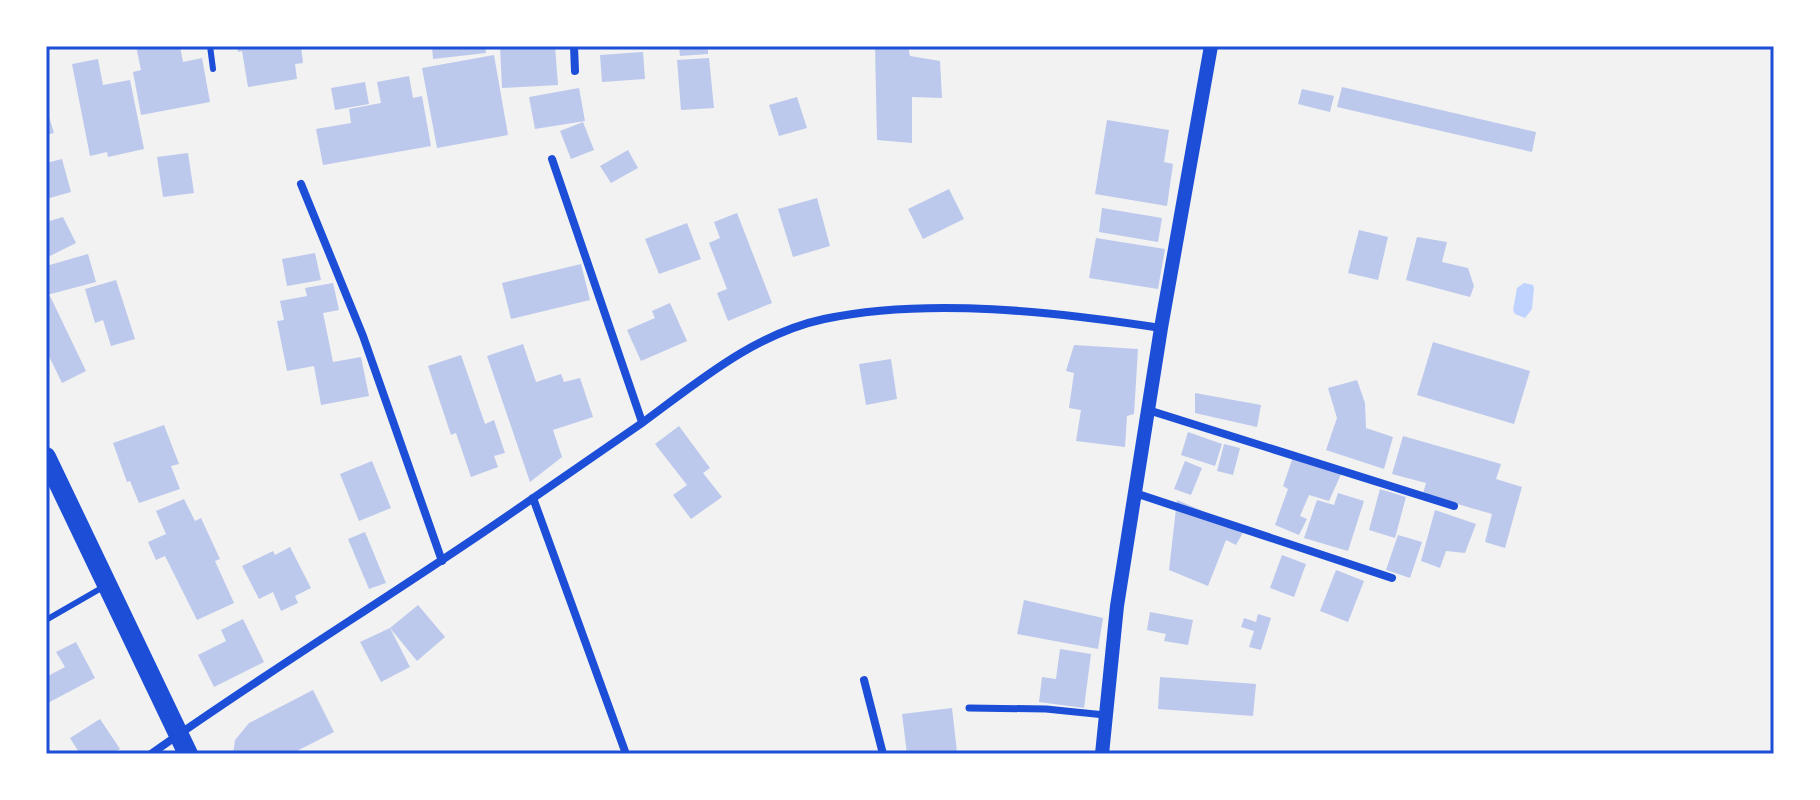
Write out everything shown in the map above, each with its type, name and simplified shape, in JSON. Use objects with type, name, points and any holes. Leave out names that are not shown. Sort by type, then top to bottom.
[{"type":"main road","points":[[46,457],[188,754]]},
{"type":"street","points":[[574,46],[575,71]]},
{"type":"street","points":[[1102,754],[1117,606],[1161,328],[1211,46]]},
{"type":"street","points":[[552,159],[642,422]]},
{"type":"street","points":[[301,184],[363,336],[442,561]]},
{"type":"street","points":[[151,754],[442,561],[727,361],[788,331],[823,319],[905,309],[1069,317],[1161,328]]},
{"type":"street","points":[[1148,410],[1454,506]]},
{"type":"street","points":[[1135,493],[1392,578]]},
{"type":"street","points":[[533,498],[626,754]]},
{"type":"street","points":[[864,680],[883,754]]},
{"type":"street","points":[[969,708],[1046,709],[1105,715]]},
{"type":"lane","points":[[210,46],[213,69]]},
{"type":"lane","points":[[46,620],[108,585]]},
{"type":"water","points":[[1524,283],[1534,288],[1532,309],[1525,318],[1513,310],[1517,288]]},
{"type":"building","points":[[136,46],[180,46],[183,62],[202,58],[210,102],[141,115],[133,72],[141,70]]},
{"type":"building","points":[[237,46],[301,46],[303,63],[295,64],[297,79],[248,87],[242,51],[238,52]]},
{"type":"building","points":[[432,46],[485,46],[486,53],[433,59]]},
{"type":"building","points":[[500,46],[555,46],[558,85],[502,88]]},
{"type":"building","points":[[679,46],[708,46],[708,54],[680,56]]},
{"type":"building","points":[[875,46],[908,46],[910,56],[940,61],[942,98],[912,97],[912,143],[877,140]]},
{"type":"building","points":[[643,52],[645,79],[602,82],[600,55]]},
{"type":"building","points":[[494,55],[508,135],[437,148],[422,68]]},
{"type":"building","points":[[709,58],[714,108],[681,110],[677,60]]},
{"type":"building","points":[[98,59],[103,85],[130,80],[144,149],[108,157],[107,152],[90,156],[72,64]]},
{"type":"building","points":[[409,76],[413,98],[422,96],[431,146],[323,165],[316,129],[351,123],[349,109],[381,103],[377,82]]},
{"type":"building","points":[[365,82],[369,104],[335,110],[331,88]]},
{"type":"building","points":[[1342,87],[1536,132],[1532,152],[1337,107]]},
{"type":"building","points":[[579,88],[585,121],[535,129],[529,97]]},
{"type":"building","points":[[1302,89],[1334,96],[1330,112],[1298,104]]},
{"type":"building","points":[[797,97],[807,128],[779,136],[769,105]]},
{"type":"building","points":[[46,107],[54,133],[46,135]]},
{"type":"building","points":[[1107,120],[1169,130],[1164,162],[1173,164],[1167,206],[1095,194]]},
{"type":"building","points":[[583,122],[594,150],[571,159],[560,131]]},
{"type":"building","points":[[628,150],[638,168],[611,183],[600,166]]},
{"type":"building","points":[[188,153],[194,193],[163,197],[157,157]]},
{"type":"building","points":[[62,159],[71,192],[46,199],[46,163]]},
{"type":"building","points":[[949,189],[964,219],[923,239],[908,209]]},
{"type":"building","points":[[817,198],[830,246],[793,257],[778,209]]},
{"type":"building","points":[[1102,208],[1162,218],[1158,242],[1099,232]]},
{"type":"building","points":[[737,213],[772,303],[728,321],[717,293],[727,289],[709,243],[720,238],[714,222]]},
{"type":"building","points":[[63,217],[76,243],[46,258],[46,222]]},
{"type":"building","points":[[687,223],[701,259],[659,274],[645,239]]},
{"type":"building","points":[[1359,230],[1388,237],[1378,280],[1348,273]]},
{"type":"building","points":[[1417,237],[1447,242],[1442,262],[1468,268],[1474,286],[1470,297],[1406,280]]},
{"type":"building","points":[[1096,238],[1165,249],[1158,289],[1089,278]]},
{"type":"building","points":[[315,253],[321,280],[287,286],[282,259]]},
{"type":"building","points":[[88,254],[96,282],[47,295],[46,266]]},
{"type":"building","points":[[581,264],[590,300],[511,319],[502,283]]},
{"type":"building","points":[[116,280],[135,339],[111,346],[103,320],[95,323],[85,289]]},
{"type":"building","points":[[333,283],[339,310],[323,313],[333,362],[361,357],[369,396],[321,405],[314,366],[287,371],[277,321],[284,320],[280,301],[307,296],[305,288]]},
{"type":"building","points":[[50,296],[86,371],[62,383],[46,350],[46,299]]},
{"type":"building","points":[[670,303],[687,341],[641,361],[627,330],[655,318],[652,311]]},
{"type":"building","points":[[1433,342],[1530,371],[1514,424],[1417,395]]},
{"type":"building","points":[[523,344],[536,382],[561,374],[564,382],[580,378],[593,417],[553,430],[562,457],[530,482],[487,356]]},
{"type":"building","points":[[1074,345],[1138,349],[1134,414],[1127,416],[1125,447],[1076,441],[1081,410],[1069,408],[1074,373],[1066,371]]},
{"type":"building","points":[[461,355],[485,424],[494,420],[505,453],[494,456],[498,467],[471,477],[456,433],[451,435],[428,366]]},
{"type":"building","points":[[891,359],[897,399],[866,405],[859,364]]},
{"type":"building","points":[[1357,380],[1365,403],[1366,428],[1393,437],[1384,469],[1326,450],[1337,418],[1328,388]]},
{"type":"building","points":[[1195,393],[1261,405],[1257,427],[1195,413]]},
{"type":"building","points":[[164,425],[179,464],[171,466],[180,489],[139,503],[130,481],[127,482],[113,443]]},
{"type":"building","points":[[679,426],[710,468],[703,473],[722,497],[691,519],[673,495],[687,485],[655,444]]},
{"type":"building","points":[[1188,432],[1222,444],[1215,466],[1181,455]]},
{"type":"building","points":[[1403,436],[1501,464],[1496,479],[1522,487],[1505,548],[1485,542],[1492,514],[1423,494],[1426,483],[1392,474]]},
{"type":"building","points":[[1224,444],[1240,448],[1233,475],[1217,471]]},
{"type":"building","points":[[1293,457],[1342,472],[1329,501],[1309,495],[1300,516],[1307,519],[1299,535],[1275,525],[1288,489],[1283,486]]},
{"type":"building","points":[[372,461],[391,508],[359,521],[340,474]]},
{"type":"building","points":[[1185,461],[1202,468],[1191,495],[1174,489]]},
{"type":"building","points":[[1380,489],[1406,497],[1395,538],[1369,530]]},
{"type":"building","points":[[1338,493],[1364,501],[1348,551],[1304,538],[1317,500],[1334,505]]},
{"type":"building","points":[[184,499],[195,521],[201,518],[220,559],[215,561],[234,603],[197,620],[165,556],[156,560],[148,542],[166,534],[156,511]]},
{"type":"building","points":[[1177,500],[1245,529],[1236,545],[1226,540],[1208,586],[1169,570]]},
{"type":"building","points":[[1435,510],[1476,524],[1465,553],[1446,551],[1440,568],[1421,561]]},
{"type":"building","points":[[365,532],[386,583],[369,589],[348,539]]},
{"type":"building","points":[[1398,535],[1422,542],[1410,578],[1386,570]]},
{"type":"building","points":[[290,547],[311,588],[295,596],[298,603],[281,611],[273,592],[259,599],[242,566],[273,551],[275,555]]},
{"type":"building","points":[[1282,555],[1306,564],[1294,597],[1270,588]]},
{"type":"building","points":[[1336,570],[1364,581],[1348,622],[1320,611]]},
{"type":"building","points":[[1024,600],[1103,618],[1098,649],[1017,634]]},
{"type":"building","points":[[418,605],[445,637],[417,661],[390,628]]},
{"type":"building","points":[[1150,612],[1193,620],[1188,645],[1164,641],[1166,634],[1147,630]]},
{"type":"building","points":[[1258,614],[1271,618],[1261,650],[1249,647],[1254,631],[1241,627],[1244,618],[1256,622]]},
{"type":"building","points":[[243,619],[264,662],[214,687],[198,655],[226,641],[221,630]]},
{"type":"building","points":[[390,628],[410,667],[381,682],[360,642]]},
{"type":"building","points":[[76,642],[95,678],[46,704],[46,677],[65,667],[56,652]]},
{"type":"building","points":[[1060,649],[1091,654],[1084,708],[1039,702],[1042,677],[1056,679]]},
{"type":"building","points":[[1160,677],[1256,684],[1253,716],[1158,709]]},
{"type":"building","points":[[313,690],[334,732],[291,754],[233,754],[235,740],[249,723]]},
{"type":"building","points":[[952,708],[957,752],[907,754],[902,714]]},
{"type":"building","points":[[100,719],[120,749],[112,754],[80,754],[70,738]]}]
